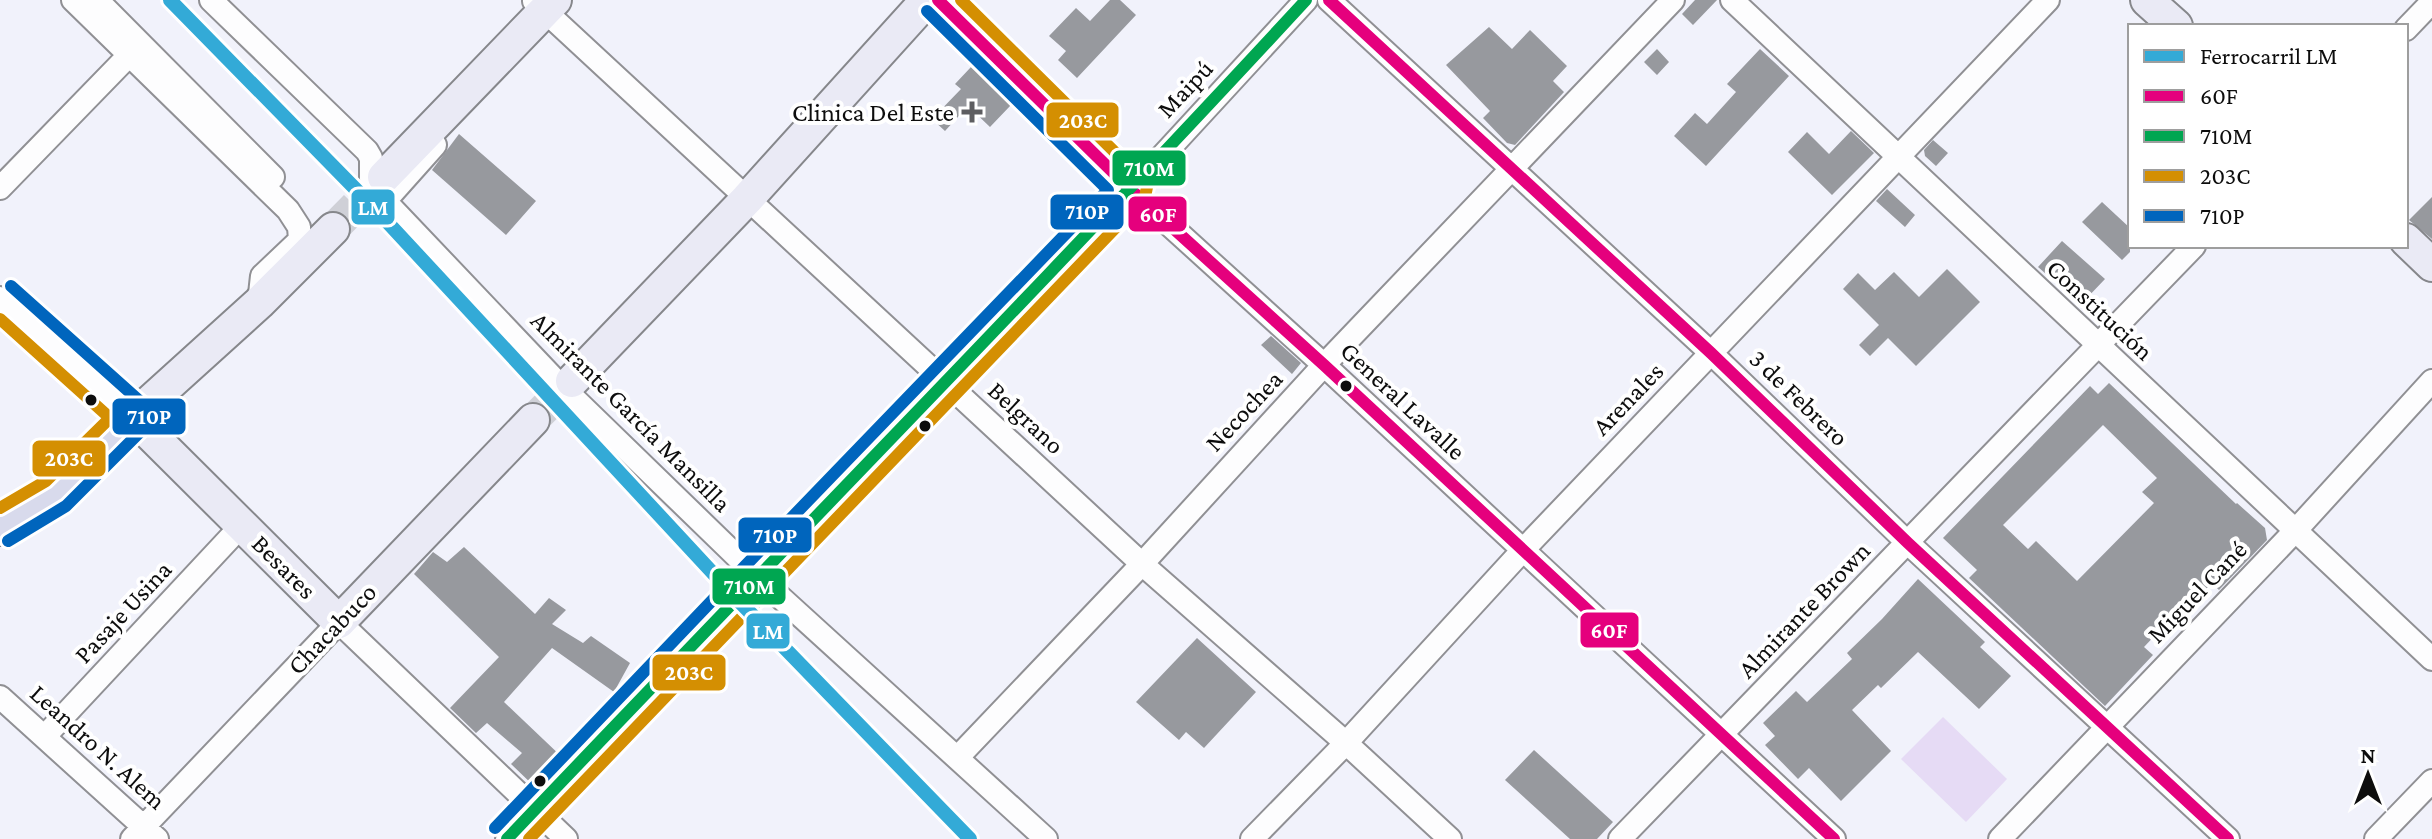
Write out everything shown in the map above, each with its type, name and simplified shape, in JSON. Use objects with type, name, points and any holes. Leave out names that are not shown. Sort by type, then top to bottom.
[{"type":"main road","points":[[0,527],[56,494],[133,417]]},
{"type":"street","points":[[73,0],[136,48]]},
{"type":"street","points":[[97,0],[136,48],[288,210],[299,227],[300,240],[262,276],[259,303]]},
{"type":"street","name":"Almirante García Mansilla","points":[[211,0],[367,151],[380,183],[565,382],[757,576],[1046,839]]},
{"type":"street","points":[[565,382],[747,199],[927,0]]},
{"type":"street","name":"General Lavalle","points":[[938,0],[1131,190],[1834,839]]},
{"type":"street","name":"Maipú","points":[[507,839],[1131,190],[1306,0]]},
{"type":"street","name":"3 de Febrero","points":[[1329,0],[1711,353],[1908,543],[2228,839]]},
{"type":"street","name":"Necochea","points":[[957,758],[1142,564],[1324,365],[1673,0]]},
{"type":"street","name":"Constitución","points":[[1732,0],[2432,659]]},
{"type":"street","name":"Arenales","points":[[1252,839],[2048,0]]},
{"type":"street","points":[[2147,0],[2174,24]]},
{"type":"street","points":[[2408,27],[2432,2]]},
{"type":"street","points":[[380,183],[544,4]]},
{"type":"street","name":"Belgrano","points":[[544,4],[747,199],[1142,564],[1450,839]]},
{"type":"street","points":[[0,188],[136,48]]},
{"type":"street","points":[[133,417],[259,303],[333,229]]},
{"type":"street","points":[[2408,242],[2432,265]]},
{"type":"street","name":"Almirante Brown","points":[[1620,839],[2192,248]]},
{"type":"street","name":"Besares","points":[[0,298],[133,417],[339,622],[566,839]]},
{"type":"street","name":"Miguel Cané","points":[[2000,839],[2295,531],[2432,381]]},
{"type":"street","name":"Chacabuco","points":[[145,835],[339,622],[533,420]]},
{"type":"street","name":"Pasaje Usina","points":[[45,736],[242,525]]},
{"type":"street","name":"Leandro N. Alem","points":[[0,697],[45,736],[145,835]]},
{"type":"street","points":[[2376,839],[2432,781]]},
{"type":"shaded area","points":[[1943,717],[2007,779],[1966,822],[1901,759]]},
{"type":"building","points":[[1110,0],[1120,0],[1136,15],[1077,78],[1058,60],[1066,51],[1049,36],[1076,8],[1090,21]]},
{"type":"building","points":[[1695,0],[1717,0],[1693,25],[1682,14]]},
{"type":"building","points":[[1489,27],[1512,49],[1530,30],[1567,66],[1553,81],[1564,92],[1515,145],[1507,143],[1483,118],[1490,111],[1446,65]]},
{"type":"building","points":[[1657,49],[1669,62],[1657,75],[1644,62]]},
{"type":"building","points":[[1760,49],[1789,76],[1706,166],[1674,136],[1695,113],[1707,124],[1736,92],[1727,84]]},
{"type":"building","name":"Clinica Del Este","points":[[971,67],[1007,97],[1005,100],[1011,105],[990,127],[968,106],[945,131],[932,119],[961,89],[955,84]]},
{"type":"building","points":[[1851,131],[1874,153],[1832,195],[1788,152],[1807,132],[1829,154]]},
{"type":"building","points":[[459,134],[536,201],[506,235],[432,170]]},
{"type":"building","points":[[1933,140],[1948,153],[1936,166],[1925,156],[1924,150]]},
{"type":"building","points":[[1887,189],[1915,215],[1905,227],[1876,201]]},
{"type":"building","points":[[2432,197],[2432,239],[2409,220]]},
{"type":"building","points":[[2102,202],[2128,226],[2130,252],[2122,260],[2082,222]]},
{"type":"building","points":[[2062,241],[2105,279],[2085,300],[2065,282],[2061,287],[2038,267]]},
{"type":"building","points":[[1947,269],[1980,302],[1916,366],[1888,338],[1870,356],[1859,345],[1879,325],[1843,289],[1858,273],[1875,290],[1894,272],[1919,297]]},
{"type":"building","points":[[1271,336],[1301,363],[1292,374],[1261,345]]},
{"type":"building","points":[[2109,383],[2265,528],[2267,540],[2219,590],[2212,583],[2182,615],[2178,611],[2144,647],[2153,655],[2105,706],[1969,578],[1977,570],[1943,538],[2090,386],[2098,394]],"holes":[[[2103,425],[2157,478],[2142,492],[2154,503],[2077,581],[2036,541],[2028,549],[2003,525]]]},
{"type":"building","points":[[464,547],[535,614],[549,598],[566,610],[552,624],[583,643],[591,636],[630,663],[614,692],[552,648],[504,702],[564,759],[536,788],[511,764],[522,753],[487,723],[476,733],[450,708],[499,657],[414,574],[433,552],[447,562]]},
{"type":"building","points":[[1918,579],[1985,642],[1980,647],[2011,676],[1979,709],[1918,652],[1881,688],[1878,685],[1852,710],[1891,751],[1841,801],[1809,768],[1798,779],[1765,745],[1775,736],[1763,723],[1796,691],[1807,702],[1852,659],[1847,653]]},
{"type":"building","points":[[1197,638],[1256,692],[1204,748],[1186,732],[1179,740],[1136,702]]},
{"type":"building","points":[[1534,750],[1613,822],[1597,839],[1570,839],[1505,780]]},
{"type":"tunnel","points":[[333,229],[384,177]]},
{"type":"tunnel","points":[[533,420],[572,381]]},
{"type":"rail line","name":"LM","points":[[170,0],[378,212],[736,598],[970,839]]},
{"type":"transit line","name":"60F","points":[[938,0],[1131,190],[1834,839]]},
{"type":"transit line","name":"203C","points":[[529,839],[1145,197],[1147,187],[1142,179],[961,0]]},
{"type":"transit line","name":"710M","points":[[507,839],[1306,0]]},
{"type":"transit line","name":"60F","points":[[1329,0],[1711,353],[1908,543],[2228,839]]},
{"type":"transit line","name":"710P","points":[[495,828],[1108,190],[927,11]]},
{"type":"transit line","name":"710P","points":[[8,541],[66,506],[144,428],[149,417],[144,405],[11,286]]},
{"type":"transit line","name":"203C","points":[[0,319],[110,418],[46,481],[0,508]]},
{"type":"place","name":"Clinica Del Este","points":[[972,112]]}]
